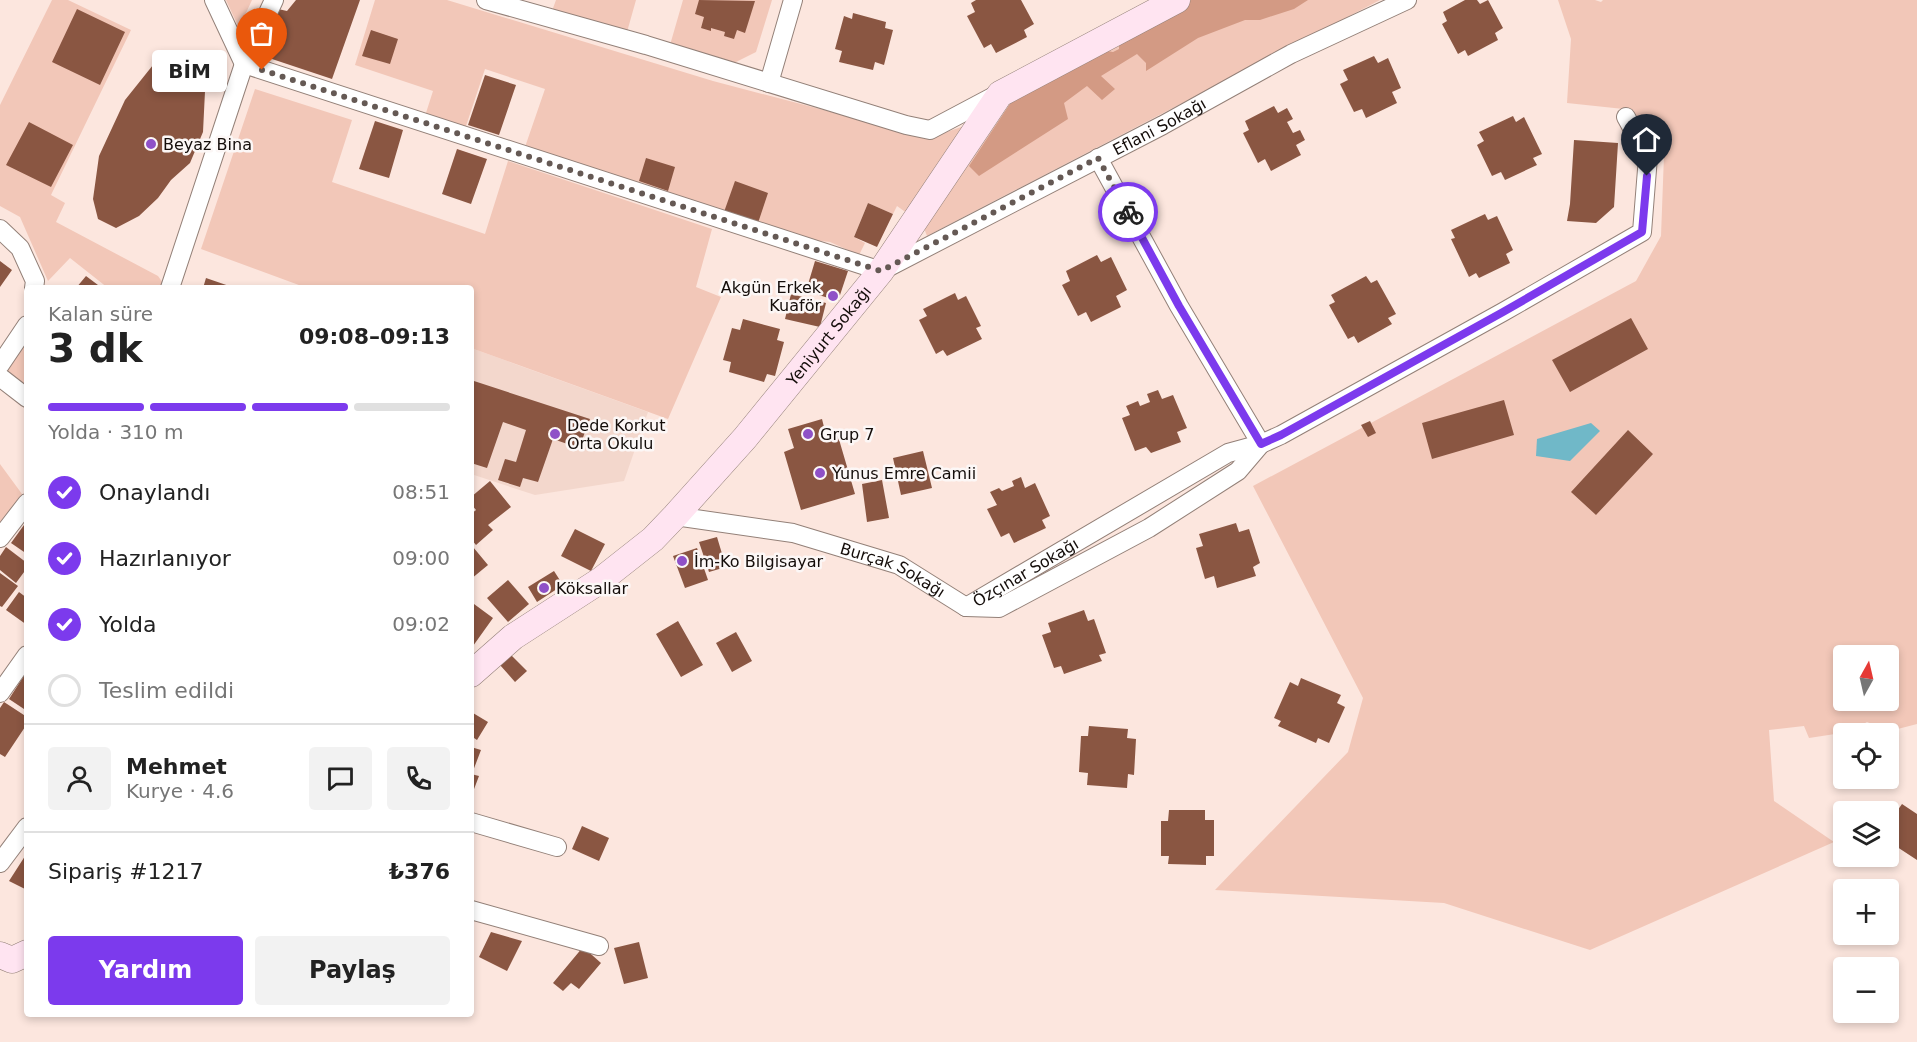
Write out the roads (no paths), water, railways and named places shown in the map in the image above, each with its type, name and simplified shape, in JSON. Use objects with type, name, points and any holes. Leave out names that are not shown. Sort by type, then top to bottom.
[{"type":"street","points":[[214,0],[244,64],[881,271]]},
{"type":"street","points":[[171,285],[244,64],[274,0]]},
{"type":"street","points":[[486,0],[646,45],[906,125],[930,130],[1000,94]]},
{"type":"street","points":[[769,83],[793,0]]},
{"type":"street","name":"Yeniyurt Sokağı","points":[[474,671],[513,637],[601,580],[654,539],[675,516],[745,438],[881,271],[1000,94],[1177,0]]},
{"type":"street","name":"Eflani Sokağı","points":[[881,271],[1163,125],[1291,54],[1407,0]]},
{"type":"street","name":"Özçınar Sokağı","points":[[966,607],[1228,453],[1261,444],[1281,435],[1642,232],[1648,157],[1626,117]]},
{"type":"street","points":[[1098,158],[1179,306],[1261,444]]},
{"type":"street","points":[[0,229],[20,248],[35,281],[34,285]]},
{"type":"street","points":[[0,366],[24,330]]},
{"type":"street","points":[[0,377],[24,396]]},
{"type":"street","name":"Özçınar Sokağı","points":[[966,607],[999,608],[1149,528],[1238,471],[1261,444]]},
{"type":"street","points":[[0,538],[24,507]]},
{"type":"street","name":"Burçak Sokağı","points":[[675,516],[792,533],[899,565],[966,607]]},
{"type":"street","points":[[0,693],[24,659]]},
{"type":"street","points":[[474,823],[557,847]]},
{"type":"street","points":[[0,863],[24,831]]},
{"type":"street","points":[[474,911],[599,946]]},
{"type":"street","points":[[0,955],[12,960],[24,954]]},
{"type":"water","points":[[1591,423],[1600,431],[1570,461],[1536,456],[1537,439]]},
{"type":"place","name":"BİM","points":[[262,70]]},
{"type":"place","name":"Beyaz Bina","points":[[151,144]]},
{"type":"place","name":"Akgün Erkek Kuaför","points":[[833,296]]},
{"type":"place","name":"Dede Korkut Orta Okulu","points":[[555,434]]},
{"type":"place","name":"Grup 7","points":[[808,434]]},
{"type":"place","name":"Yunus Emre Camii","points":[[820,473]]},
{"type":"place","name":"İm-Ko Bilgisayar","points":[[682,561]]},
{"type":"place","name":"Köksallar","points":[[544,588]]}]
